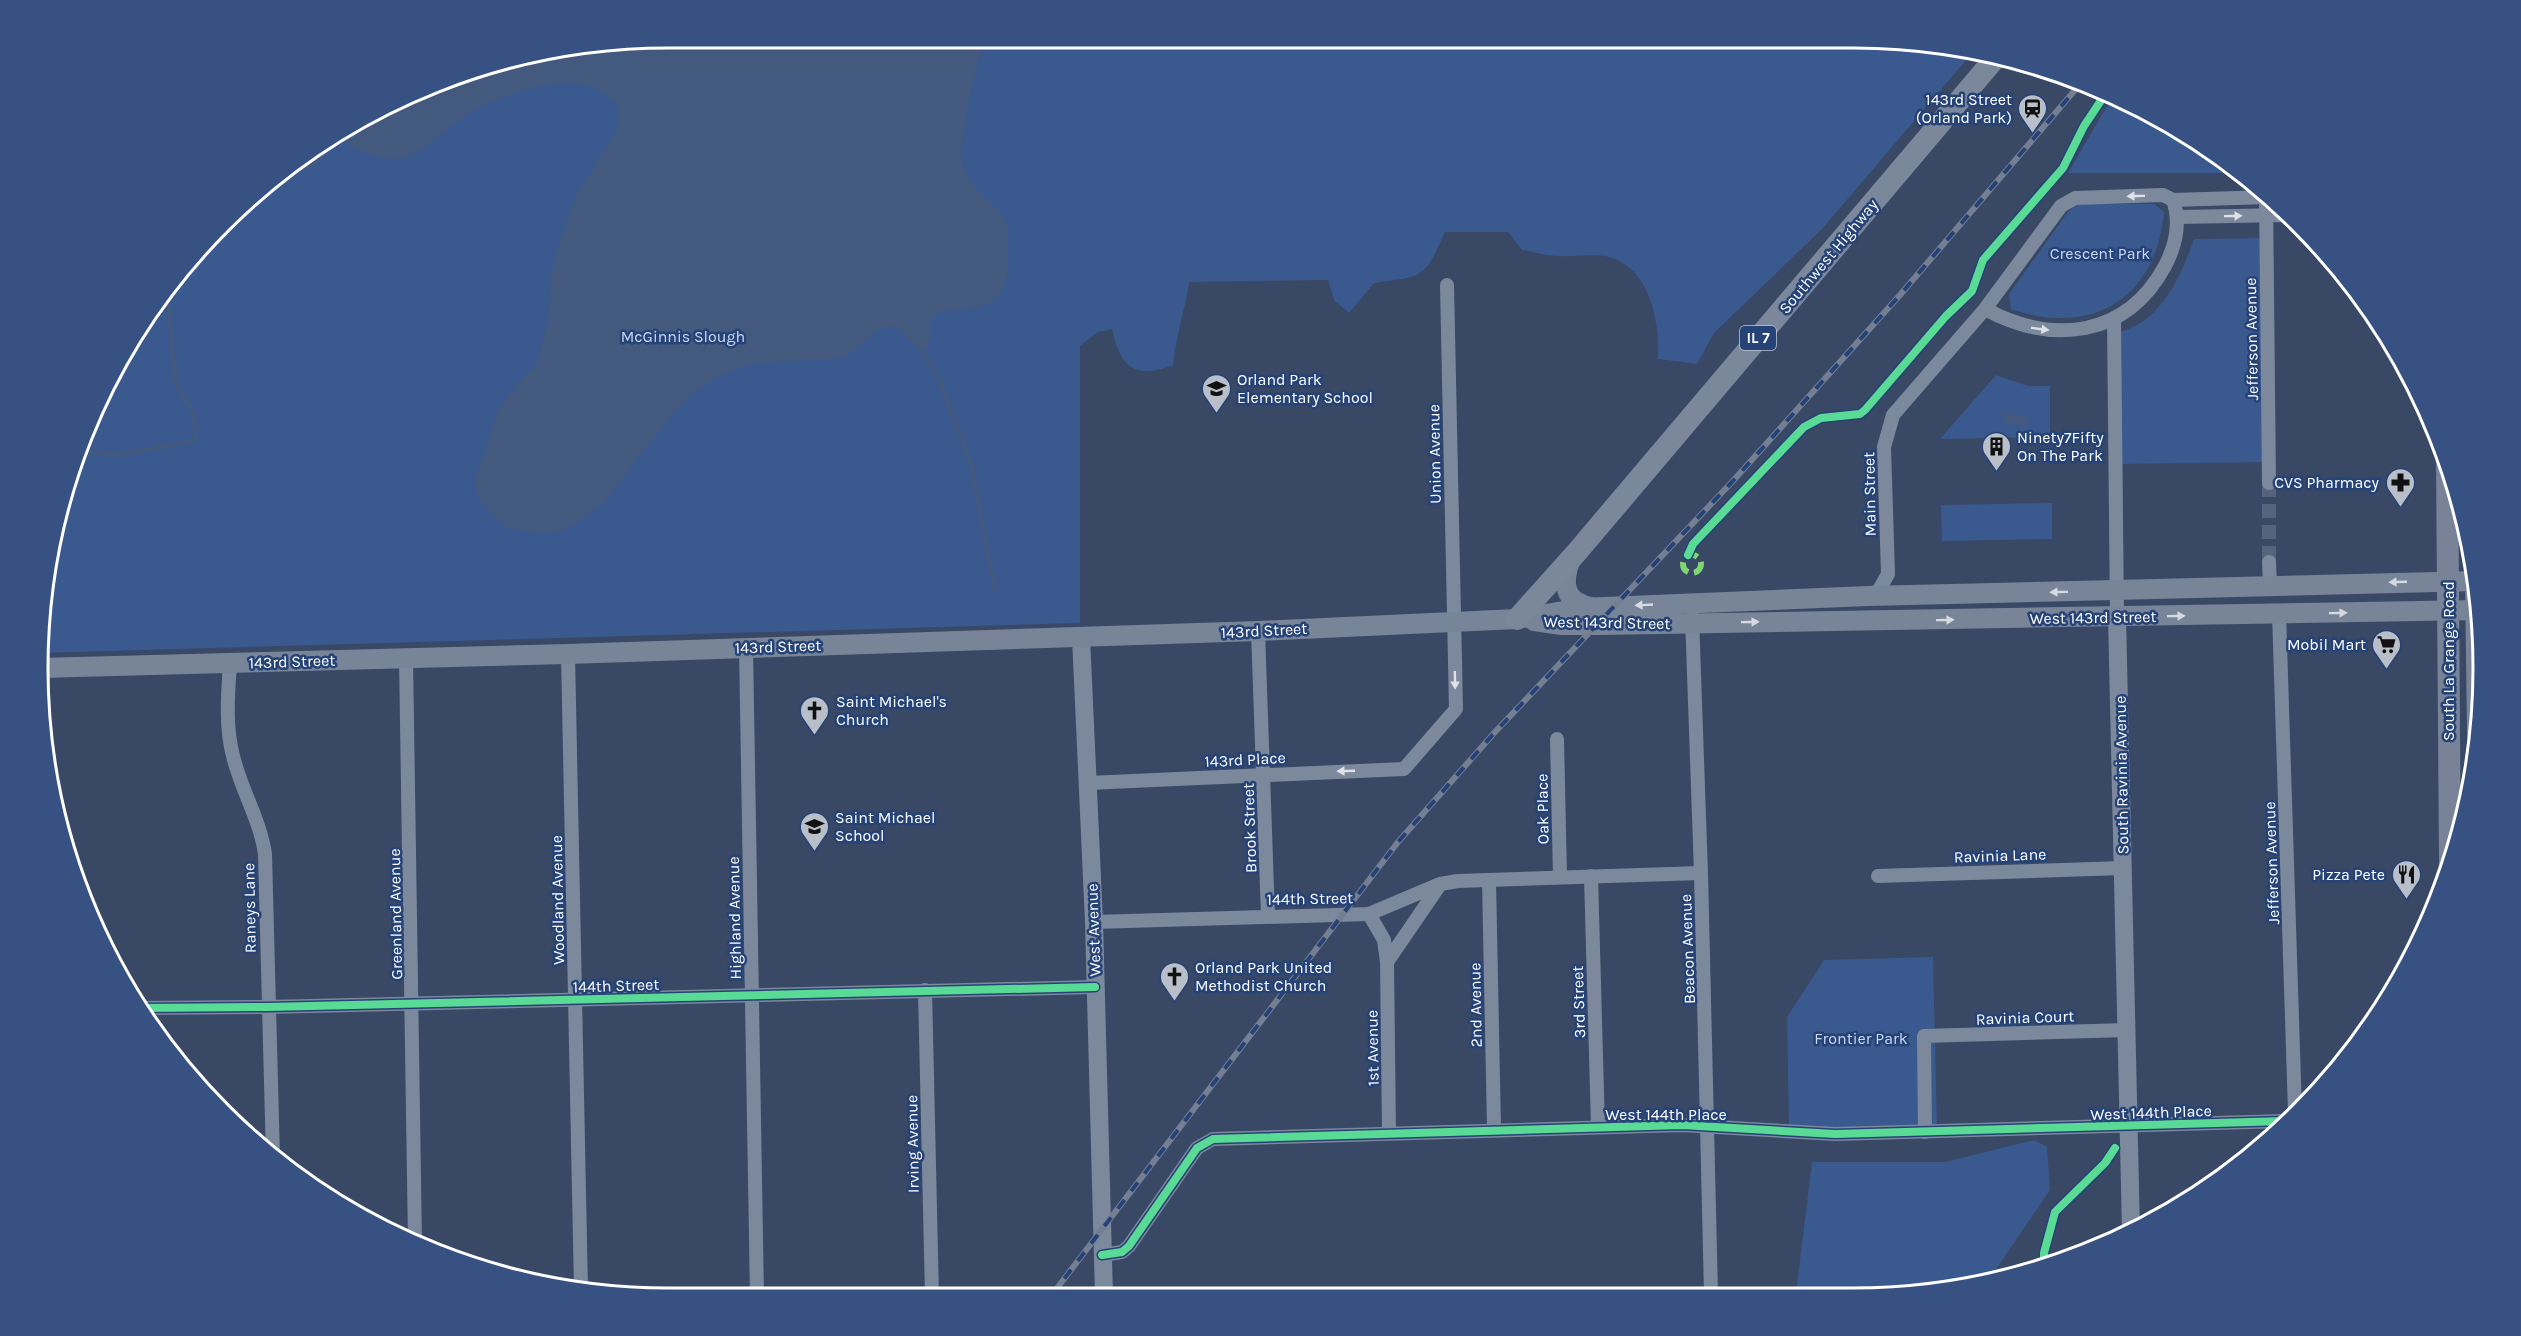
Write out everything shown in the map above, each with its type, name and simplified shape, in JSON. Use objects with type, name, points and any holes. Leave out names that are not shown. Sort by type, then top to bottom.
[{"type":"highway","name":"South La Grange Road","points":[[2447,493],[2450,835]]},
{"type":"main road","name":"Southwest Highway","points":[[1516,619],[1570,561],[1990,64]]},
{"type":"main road","points":[[1570,561],[1564,579],[1565,590],[1578,604],[1597,608]]},
{"type":"main road","name":"West 143rd Street","points":[[1516,619],[1597,608],[1691,603],[2467,580]]},
{"type":"main road","name":"West 143rd Street","points":[[1516,619],[1562,625],[2470,610]]},
{"type":"main road","name":"143rd Street","points":[[48,668],[1081,637],[1516,619]]},
{"type":"street","name":"Main Street","points":[[1888,570],[1884,447],[1887,429],[1893,415],[1985,309],[2061,206],[2075,198],[2163,195],[2173,200],[2256,197]]},
{"type":"street","points":[[1985,309],[2009,322],[2040,330],[2095,327],[2114,319],[2137,303],[2156,283],[2169,258],[2178,217],[2173,200]]},
{"type":"street","name":"Jefferson Avenue","points":[[2266,206],[2269,483]]},
{"type":"street","points":[[2178,217],[2275,215]]},
{"type":"street","name":"Union Avenue","points":[[1404,769],[1456,709],[1447,285]]},
{"type":"street","name":"South Ravinia Avenue","points":[[2114,319],[2117,617],[2131,1222]]},
{"type":"street","points":[[2269,561],[2270,587]]},
{"type":"street","points":[[1888,570],[1892,586],[1914,595]]},
{"type":"street","points":[[1868,596],[1884,584],[1888,570]]},
{"type":"street","name":"Beacon Avenue","points":[[1691,603],[1701,873],[1711,1288]]},
{"type":"street","name":"Jefferson Avenue","points":[[2280,613],[2295,1102]]},
{"type":"street","name":"Brook Street","points":[[1258,631],[1268,916]]},
{"type":"street","name":"West Avenue","points":[[1081,637],[1094,922],[1104,1288]]},
{"type":"street","name":"Highland Avenue","points":[[746,647],[757,1288]]},
{"type":"street","name":"Woodland Avenue","points":[[568,654],[581,1282]]},
{"type":"street","name":"Greenland Avenue","points":[[406,657],[415,1234]]},
{"type":"street","name":"Raneys Lane","points":[[230,663],[229,740],[256,816],[265,854],[273,1145]]},
{"type":"street","name":"Oak Place","points":[[1557,739],[1560,877]]},
{"type":"street","name":"143rd Place","points":[[1088,783],[1404,769]]},
{"type":"street","name":"Ravinia Lane","points":[[1878,876],[2123,868]]},
{"type":"street","name":"144th Street","points":[[1094,922],[1369,914],[1440,884],[1560,877],[1701,873]]},
{"type":"street","name":"3rd Street","points":[[1591,876],[1598,1127]]},
{"type":"street","name":"2nd Avenue","points":[[1489,880],[1494,1129]]},
{"type":"street","points":[[1387,962],[1428,898],[1440,884]]},
{"type":"street","name":"1st Avenue","points":[[1369,914],[1383,940],[1387,962],[1389,1133]]},
{"type":"street","name":"144th Street","points":[[149,1008],[413,1004],[1095,987]]},
{"type":"street","name":"Irving Avenue","points":[[925,990],[932,1288]]},
{"type":"street","name":"Ravinia Court","points":[[1925,1132],[1924,1036],[2127,1030]]},
{"type":"street","name":"West 144th Place","points":[[1102,1255],[1122,1252],[1129,1246],[1197,1148],[1213,1139],[1598,1127],[1708,1126],[1835,1134],[2275,1121]]},
{"type":"green space","name":"McGinnis Slough","points":[[668,48],[1853,48],[1894,49],[1967,59],[1822,229],[1714,333],[1697,364],[1658,359],[1657,328],[1649,297],[1633,271],[1620,261],[1605,256],[1554,256],[1522,250],[1508,232],[1445,232],[1432,259],[1420,273],[1403,279],[1374,283],[1349,313],[1334,300],[1328,280],[1189,282],[1173,365],[1160,369],[1149,371],[1131,367],[1120,353],[1112,329],[1098,332],[1080,346],[1080,623],[48,653],[53,587],[60,547],[81,469],[95,431],[131,358],[176,291],[202,259],[259,202],[324,152],[394,112],[469,81],[508,69],[587,53]]},
{"type":"green space","points":[[2109,104],[2163,131],[2226,173],[2068,173]]},
{"type":"green space","name":"Crescent Park","points":[[2077,204],[2155,204],[2164,212],[2158,242],[2148,268],[2133,288],[2115,304],[2093,314],[2068,318],[2041,316],[2011,309],[2009,294],[2068,212]]},
{"type":"green space","points":[[2265,238],[2267,462],[2120,464],[2119,332],[2134,327],[2158,308],[2176,282],[2194,239]]},
{"type":"green space","points":[[1996,375],[2028,386],[2050,386],[2050,437],[1940,439]]},
{"type":"green space","points":[[2052,503],[2052,539],[1942,541],[1941,505]]},
{"type":"green space","name":"Frontier Park","points":[[1933,957],[1937,1129],[1789,1129],[1787,1017],[1824,960]]},
{"type":"green space","points":[[2034,1140],[2047,1147],[2050,1190],[1995,1271],[1934,1283],[1894,1287],[1797,1288],[1812,1162],[1945,1162]]},
{"type":"shaded area","points":[[668,48],[982,48],[966,118],[962,160],[969,179],[1002,215],[1006,223],[1008,269],[1000,293],[992,301],[969,309],[939,311],[930,320],[930,343],[923,353],[894,326],[882,328],[843,358],[752,364],[717,377],[694,392],[671,416],[604,502],[587,516],[563,531],[542,533],[508,529],[479,501],[475,480],[497,414],[508,396],[537,364],[548,320],[551,274],[560,242],[577,194],[619,127],[618,105],[596,88],[565,83],[548,85],[513,93],[481,107],[468,114],[419,151],[403,158],[382,158],[352,146],[344,139],[431,95],[508,69],[587,53]]},
{"type":"shaded area","name":"Ninety7Fifty On The Park","points":[[2004,412],[2029,417],[2027,427],[2002,422]]},
{"type":"waterway","points":[[303,167],[311,166],[322,154]]},
{"type":"waterway","points":[[88,451],[113,455],[191,442],[196,437],[192,410],[177,387],[168,302]]},
{"type":"waterway","points":[[923,353],[940,381],[971,464],[995,591]]},
{"type":"tunnel","points":[[2269,483],[2269,562]]},
{"type":"railway","points":[[1057,1288],[1398,842],[1495,732],[1732,482],[1900,295],[2075,90]]},
{"type":"marked path","points":[[1692,555],[1698,558],[1701,564],[1698,570],[1692,573],[1686,570],[1683,564],[1686,558],[1692,555]]},
{"type":"cycle path","points":[[1688,555],[1693,544],[1804,427],[1821,418],[1860,414],[1865,410],[1946,316],[1972,291],[1983,260],[2063,168],[2084,126],[2101,100]]},
{"type":"cycle path","points":[[149,1008],[1095,987]]},
{"type":"cycle path","points":[[1102,1255],[1122,1252],[1129,1246],[1197,1148],[1213,1139],[1682,1125],[1835,1134],[2275,1121]]},
{"type":"cycle path","points":[[2044,1257],[2055,1212],[2105,1163],[2115,1148]]},
{"type":"place","name":"143rd Street (Orland Park)","points":[[2033,134]]},
{"type":"place","name":"Orland Park Elementary School","points":[[1216,414]]},
{"type":"place","name":"Ninety7Fifty On The Park","points":[[1996,472]]},
{"type":"place","name":"CVS Pharmacy","points":[[2400,508]]},
{"type":"place","name":"Mobil Mart","points":[[2387,670]]},
{"type":"place","name":"Saint Michael's Church","points":[[815,736]]},
{"type":"place","name":"Saint Michael School","points":[[814,852]]},
{"type":"place","name":"Pizza Pete","points":[[2406,900]]},
{"type":"place","name":"Orland Park United Methodist Church","points":[[1174,1002]]}]
